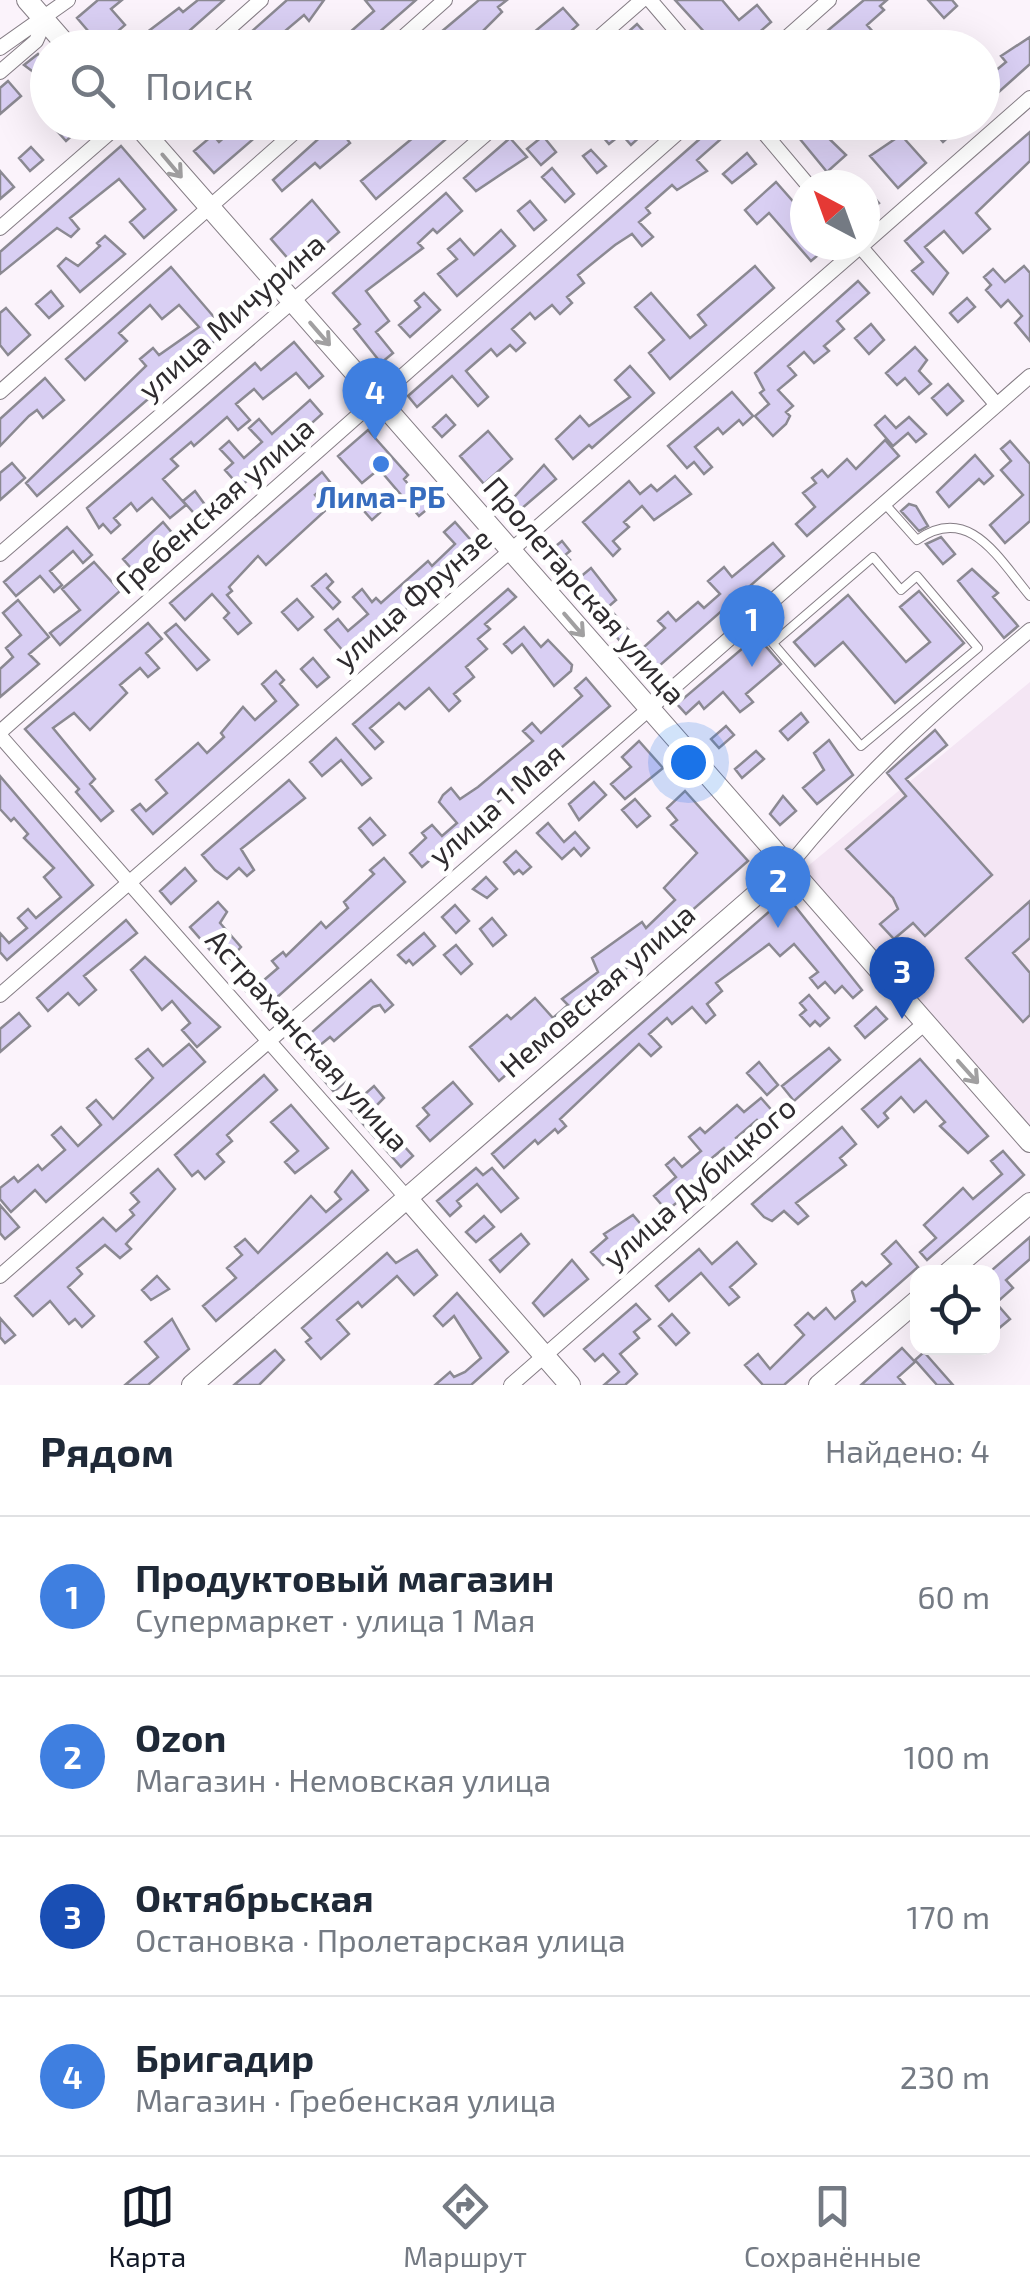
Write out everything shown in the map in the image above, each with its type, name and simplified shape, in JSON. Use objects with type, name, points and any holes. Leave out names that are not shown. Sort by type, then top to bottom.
[{"type":"main road","points":[[26,0],[54,30]]},
{"type":"main road","name":"Пролетарская улица","points":[[150,140],[1030,1142]]},
{"type":"main road","name":"Немовская улица","points":[[192,1385],[788,867]]},
{"type":"main road","name":"Астраханская улица","points":[[406,1198],[570,1385]]},
{"type":"main road","points":[[957,1265],[1030,1202]]},
{"type":"main road","points":[[819,1385],[910,1307]]},
{"type":"street","points":[[0,48],[25,26],[45,20],[68,0]]},
{"type":"street","points":[[227,30],[261,0]]},
{"type":"street","points":[[412,30],[445,0]]},
{"type":"street","points":[[608,30],[642,0]]},
{"type":"street","points":[[650,0],[676,30]]},
{"type":"street","points":[[795,30],[828,0]]},
{"type":"street","points":[[41,30],[45,20]]},
{"type":"street","points":[[0,72],[30,46]]},
{"type":"street","name":"улица Фрунзе","points":[[1000,124],[1030,98]]},
{"type":"street","points":[[0,228],[101,140]]},
{"type":"street","points":[[0,392],[286,140]]},
{"type":"street","name":"улица Мичурина","points":[[0,554],[479,140]]},
{"type":"street","name":"Гребенская улица","points":[[0,734],[670,140]]},
{"type":"street","points":[[770,140],[795,170]]},
{"type":"street","name":"улица Фрунзе","points":[[880,229],[982,140]]},
{"type":"street","name":"улица Фрунзе","points":[[0,996],[845,260]]},
{"type":"street","points":[[875,260],[997,405]]},
{"type":"street","name":"улица 1 Мая","points":[[0,1276],[1030,376]]},
{"type":"street","name":"Немовская улица","points":[[788,867],[841,802],[908,733],[1030,630]]},
{"type":"street","name":"Астраханская улица","points":[[0,734],[126,884],[406,1198]]},
{"type":"street","name":"улица Дубицкого","points":[[511,1385],[925,1024]]},
{"type":"lane","points":[[884,503],[917,540],[936,527],[947,526],[958,526],[977,537],[1030,596]]},
{"type":"lane","points":[[752,619],[860,746],[978,648],[918,576],[900,590],[873,557],[773,643]]},
{"type":"shaded area","points":[[1030,682],[1030,1130],[802,871]]},
{"type":"building","points":[[98,0],[122,0],[111,9],[125,25],[119,30],[87,30],[77,18]]},
{"type":"building","points":[[198,0],[224,0],[190,30],[150,30],[179,8],[183,12]]},
{"type":"building","points":[[287,0],[324,0],[309,21],[304,15],[286,30],[253,30]]},
{"type":"building","points":[[365,0],[416,0],[382,30],[352,30],[374,11]]},
{"type":"building","points":[[479,0],[507,0],[498,7],[502,12],[484,30],[443,30]]},
{"type":"building","points":[[675,0],[722,0],[739,20],[757,5],[771,22],[762,30],[702,30]]},
{"type":"building","points":[[864,0],[887,0],[880,6],[884,10],[867,25],[871,30],[828,30]]},
{"type":"building","points":[[928,0],[952,0],[957,6],[944,18]]},
{"type":"building","points":[[563,8],[578,25],[572,30],[537,30]]},
{"type":"building","points":[[1030,37],[1030,64],[1000,91],[1000,67],[1006,62],[1001,56]]},
{"type":"building","points":[[8,81],[21,96],[0,114],[0,88]]},
{"type":"building","points":[[1030,132],[1030,161],[976,213],[990,229],[963,253],[944,231],[925,247],[948,273],[933,294],[912,271],[923,262],[905,241]]},
{"type":"building","points":[[207,140],[252,140],[214,173],[194,151]]},
{"type":"building","points":[[317,140],[350,143],[320,168],[315,163],[282,191],[273,180]]},
{"type":"building","points":[[410,140],[445,140],[376,199],[361,181]]},
{"type":"building","points":[[508,140],[527,157],[476,191],[464,178]]},
{"type":"building","points":[[538,140],[546,140],[556,152],[541,165],[527,149]]},
{"type":"building","points":[[699,140],[720,140],[697,160],[707,171],[677,190],[672,185],[646,208],[650,213],[639,222],[653,237],[642,246],[632,234],[615,245],[578,275],[584,283],[567,297],[572,303],[560,314],[552,305],[535,319],[530,313],[512,329],[525,343],[516,351],[510,345],[497,356],[491,349],[466,371],[488,397],[478,406],[452,376],[417,407],[408,396]]},
{"type":"building","points":[[801,140],[831,140],[846,155],[825,170]]},
{"type":"building","points":[[894,140],[905,140],[926,163],[898,188],[870,156]]},
{"type":"building","points":[[121,146],[176,210],[144,238],[130,222],[145,209],[119,179],[70,218],[79,229],[71,237],[57,228],[0,274],[0,252]]},
{"type":"building","points":[[31,147],[43,160],[30,171],[19,158]]},
{"type":"building","points":[[591,150],[606,166],[597,173],[583,156]]},
{"type":"building","points":[[747,153],[756,164],[732,183],[723,174]]},
{"type":"building","points":[[552,168],[574,194],[565,202],[542,177]]},
{"type":"building","points":[[0,171],[14,187],[0,199]]},
{"type":"building","points":[[776,182],[790,198],[790,237],[769,213],[757,224],[745,210]]},
{"type":"building","points":[[446,193],[462,211],[437,233],[433,229],[418,243],[423,248],[366,291],[389,321],[376,332],[393,353],[381,363],[354,329],[360,324],[333,293]]},
{"type":"building","points":[[312,200],[339,232],[297,269],[271,239]]},
{"type":"building","points":[[530,201],[546,220],[534,230],[518,211]]},
{"type":"building","points":[[501,230],[515,246],[457,296],[438,274],[457,259],[448,249],[460,239],[474,255]]},
{"type":"building","points":[[105,236],[125,254],[80,292],[58,266],[66,258],[78,266]]},
{"type":"building","points":[[755,266],[774,288],[670,379],[649,353],[664,340],[635,307],[651,293],[690,338],[706,325],[698,315]]},
{"type":"building","points":[[1024,266],[1030,273],[1030,341],[1015,323],[1022,316],[1008,300],[1001,307],[986,290],[991,285],[984,277],[993,269],[1005,282]]},
{"type":"building","points":[[171,267],[226,331],[37,496],[26,483],[146,366],[140,359],[153,348],[159,355],[199,327],[179,305],[162,319],[150,305],[119,333],[127,341],[85,380],[66,359]]},
{"type":"building","points":[[858,281],[869,293],[837,321],[844,329],[824,346],[829,351],[814,363],[804,352],[788,366],[796,375],[778,390],[793,406],[786,412],[790,416],[786,424],[773,436],[755,416],[769,404],[760,393],[764,390],[755,373]]},
{"type":"building","points":[[51,291],[63,306],[49,318],[36,304]]},
{"type":"building","points":[[424,293],[440,310],[410,337],[399,325],[420,307],[415,301]]},
{"type":"building","points":[[967,298],[975,307],[958,322],[950,313]]},
{"type":"building","points":[[6,308],[30,335],[8,355],[0,345],[0,313]]},
{"type":"building","points":[[871,324],[884,340],[869,354],[855,338]]},
{"type":"building","points":[[294,342],[323,376],[309,388],[296,373],[263,399],[254,389],[236,404],[250,420],[238,430],[227,417],[194,446],[191,442],[171,459],[178,466],[163,479],[186,505],[170,518],[152,498],[137,511],[131,503],[114,518],[120,525],[111,533],[103,524],[99,528],[87,508],[255,363],[261,370]]},
{"type":"building","points":[[915,347],[927,360],[919,371],[931,384],[919,394],[905,378],[897,385],[886,373]]},
{"type":"building","points":[[630,366],[654,393],[592,448],[589,445],[573,459],[556,439],[580,416],[589,426],[630,397],[615,380]]},
{"type":"building","points":[[45,378],[64,400],[43,418],[37,410],[0,446],[0,419]]},
{"type":"building","points":[[948,384],[963,401],[947,415],[932,398]]},
{"type":"building","points":[[732,392],[753,416],[743,425],[739,420],[723,434],[718,428],[695,447],[712,467],[704,474],[694,462],[687,468],[668,446]]},
{"type":"building","points":[[310,400],[322,414],[240,487],[225,470],[233,463],[220,449],[229,441],[244,458],[262,442],[249,428],[259,419],[272,434]]},
{"type":"building","points":[[446,415],[455,425],[442,437],[433,427]]},
{"type":"building","points":[[885,416],[896,428],[909,417],[926,434],[916,442],[908,433],[893,446],[875,425]]},
{"type":"building","points":[[368,430],[408,475],[404,479],[417,495],[422,490],[430,500],[431,506],[419,516],[379,469],[362,483],[338,456]]},
{"type":"building","points":[[488,431],[512,459],[484,484],[460,456]]},
{"type":"building","points":[[885,440],[899,456],[807,536],[796,524],[815,507],[803,493],[816,483],[812,478],[822,470],[828,477],[847,459],[856,469]]},
{"type":"building","points":[[1010,441],[1030,464],[1030,521],[1005,543],[990,525],[1023,495],[1001,470],[1011,461],[1001,449]]},
{"type":"building","points":[[975,455],[993,476],[984,484],[979,479],[949,507],[937,492]]},
{"type":"building","points":[[12,463],[25,478],[0,500],[0,473]]},
{"type":"building","points":[[544,465],[556,479],[513,516],[505,507]]},
{"type":"building","points":[[322,472],[330,482],[315,495],[327,509],[266,565],[258,556],[229,587],[232,591],[227,595],[251,623],[238,634],[224,618],[229,613],[212,594],[185,620],[170,603]]},
{"type":"building","points":[[675,476],[691,494],[654,520],[642,506],[624,522],[629,527],[613,541],[620,549],[613,556],[583,522],[629,481],[640,494],[651,485],[657,491]]},
{"type":"building","points":[[195,491],[211,513],[201,521],[183,501]]},
{"type":"building","points":[[367,492],[383,510],[372,520],[356,502]]},
{"type":"building","points":[[909,504],[916,506],[928,526],[919,531],[901,511]]},
{"type":"building","points":[[163,522],[178,540],[138,576],[123,559]]},
{"type":"building","points":[[455,522],[476,546],[350,659],[325,630],[338,619],[348,631],[368,614],[353,597],[362,589],[372,602],[376,598],[381,603],[428,561],[432,566],[455,544],[444,532]]},
{"type":"building","points":[[67,527],[92,555],[83,563],[73,551],[50,571],[62,585],[54,592],[40,576],[16,596],[4,582]]},
{"type":"building","points":[[941,537],[955,554],[943,564],[926,544]]},
{"type":"building","points":[[562,541],[570,551],[565,555],[570,560],[559,569],[546,554]]},
{"type":"building","points":[[773,543],[784,556],[650,674],[637,659],[665,628],[658,621],[668,612],[676,621],[698,602],[704,608],[720,594],[708,581],[724,567],[732,577]]},
{"type":"building","points":[[94,562],[120,591],[60,645],[50,633],[80,610],[62,589]]},
{"type":"building","points":[[591,568],[616,600],[608,607],[630,632],[620,641],[572,584]]},
{"type":"building","points":[[972,569],[998,593],[993,597],[1018,626],[1004,638],[958,581]]},
{"type":"building","points":[[326,574],[333,582],[327,588],[340,602],[333,609],[312,586]]},
{"type":"building","points":[[508,589],[516,597],[485,624],[490,629],[478,639],[487,649],[466,667],[474,677],[454,694],[460,701],[449,711],[429,688],[405,709],[399,703],[370,728],[383,742],[375,749],[353,724]]},
{"type":"building","points":[[919,591],[964,643],[895,703],[843,642],[815,666],[794,642],[848,595],[906,662],[930,642],[900,607]]},
{"type":"building","points":[[297,599],[313,617],[298,630],[282,612]]},
{"type":"building","points":[[18,600],[49,637],[29,654],[39,664],[0,697],[0,669],[13,657],[6,648],[21,635],[3,613]]},
{"type":"building","points":[[148,623],[162,639],[146,653],[159,668],[148,677],[140,668],[120,685],[127,693],[90,730],[74,713],[53,728],[95,779],[90,784],[113,811],[101,821],[76,792],[79,789],[25,729]]},
{"type":"building","points":[[176,624],[209,660],[197,670],[165,633]]},
{"type":"building","points":[[524,627],[541,647],[548,640],[572,665],[571,671],[554,686],[522,644],[512,653],[504,644]]},
{"type":"building","points":[[757,636],[781,664],[746,694],[753,702],[740,712],[723,692],[704,709],[699,702],[686,714],[677,704]]},
{"type":"building","points":[[313,658],[329,677],[317,687],[301,669]]},
{"type":"building","points":[[276,671],[284,680],[280,684],[298,705],[153,834],[132,810],[140,804],[146,811],[167,793],[156,780],[198,743],[207,753],[224,737],[221,733],[243,707],[255,720],[276,701],[262,684]]},
{"type":"building","points":[[586,678],[610,706],[422,867],[410,853],[426,838],[422,833],[432,825],[442,836],[457,823],[439,802],[443,795],[451,788],[460,799],[478,787],[533,741],[523,731],[532,723],[541,733],[582,696],[575,688]]},
{"type":"building","points":[[801,713],[808,722],[788,740],[780,731]]},
{"type":"building","points":[[726,726],[734,735],[719,748],[711,739]]},
{"type":"building","points":[[935,730],[947,745],[906,779],[992,875],[925,936],[913,923],[894,939],[880,924],[898,909],[893,898],[846,849],[906,796],[887,773]]},
{"type":"building","points":[[336,738],[371,778],[362,785],[341,760],[322,776],[310,762]]},
{"type":"building","points":[[829,740],[853,775],[817,804],[803,788],[824,770],[814,753]]},
{"type":"building","points":[[639,741],[663,768],[625,799],[611,784],[631,767],[622,757]]},
{"type":"building","points":[[756,751],[764,759],[742,778],[735,769]]},
{"type":"building","points":[[0,776],[93,885],[7,960],[0,952],[0,933],[9,943],[27,928],[18,918],[28,909],[36,918],[61,897],[44,877],[54,868],[24,838],[28,834],[14,818],[11,821],[0,809]]},
{"type":"building","points":[[289,780],[305,798],[241,849],[254,870],[247,876],[239,868],[227,879],[202,855]]},
{"type":"building","points":[[594,782],[606,795],[579,820],[569,804]]},
{"type":"building","points":[[685,791],[748,861],[499,1081],[470,1047],[507,1015],[511,1019],[535,998],[553,1018],[568,1005],[562,999],[598,972],[592,958],[642,922],[646,928],[675,900],[664,888],[697,853],[671,825],[677,820],[667,808]]},
{"type":"building","points":[[783,796],[796,811],[780,825],[770,814]]},
{"type":"building","points":[[635,799],[650,816],[637,827],[622,810]]},
{"type":"building","points":[[370,818],[385,835],[373,845],[359,828]]},
{"type":"building","points":[[548,823],[564,842],[575,832],[589,848],[581,856],[574,848],[562,859],[537,833]]},
{"type":"building","points":[[516,851],[531,867],[523,874],[519,870],[514,874],[504,862]]},
{"type":"building","points":[[384,858],[405,882],[263,1010],[242,987],[251,980],[257,986],[278,968],[272,961],[283,952],[286,956],[321,922],[326,928],[348,908],[344,902],[374,874],[370,870]]},
{"type":"building","points":[[185,868],[196,881],[171,904],[160,891]]},
{"type":"building","points":[[486,877],[497,889],[487,898],[473,889]]},
{"type":"building","points":[[787,896],[862,990],[853,998],[842,986],[835,993],[825,982],[818,988],[810,978],[818,972],[794,944],[780,956],[769,944],[716,983],[722,991],[707,1004],[715,1015],[706,1023],[692,1007],[672,1024],[667,1018],[649,1034],[661,1047],[651,1056],[639,1044],[560,1119],[566,1126],[558,1133],[555,1129],[538,1144],[535,1140],[504,1168],[492,1154]]},
{"type":"building","points":[[1030,901],[1030,938],[1013,953],[1030,973],[1030,1015],[1023,1022],[966,958]]},
{"type":"building","points":[[218,902],[227,912],[220,923],[241,947],[224,966],[190,927]]},
{"type":"building","points":[[455,905],[469,921],[456,933],[442,917]]},
{"type":"building","points":[[492,918],[506,935],[493,946],[480,929]]},
{"type":"building","points":[[126,920],[137,933],[84,976],[96,990],[79,1005],[68,993],[48,1011],[37,998]]},
{"type":"building","points":[[424,933],[435,946],[413,965],[409,960],[406,963],[398,955]]},
{"type":"building","points":[[456,945],[472,964],[461,974],[444,955]]},
{"type":"building","points":[[145,957],[220,1027],[197,1047],[182,1030],[190,1023],[172,1001],[162,1010],[131,970]]},
{"type":"building","points":[[371,980],[393,1005],[385,1012],[380,1005],[373,1007],[334,1041],[330,1037],[314,1050],[347,1080],[334,1092],[295,1047]]},
{"type":"building","points":[[809,995],[829,1018],[820,1026],[815,1021],[810,1026],[800,1015],[806,1010],[800,1003]]},
{"type":"building","points":[[876,1007],[887,1019],[865,1038],[855,1026]]},
{"type":"building","points":[[19,1013],[30,1026],[0,1052],[0,1029]]},
{"type":"building","points":[[189,1044],[205,1062],[46,1202],[35,1190],[11,1212],[0,1199],[0,1188],[14,1177],[18,1182],[38,1165],[42,1170],[65,1150],[52,1135],[61,1127],[78,1146],[101,1125],[87,1108],[96,1100],[113,1119],[153,1078],[136,1059],[148,1049],[163,1066]]},
{"type":"building","points":[[829,1048],[840,1060],[794,1101],[782,1086]]},
{"type":"building","points":[[920,1059],[988,1136],[968,1153],[940,1126],[945,1122],[926,1101],[914,1112],[901,1097],[884,1113],[888,1118],[878,1127],[862,1109]]},
{"type":"building","points":[[759,1062],[778,1085],[767,1095],[747,1073]]},
{"type":"building","points":[[264,1075],[277,1090],[227,1135],[232,1141],[217,1154],[224,1162],[205,1179],[198,1171],[192,1176],[175,1155]]},
{"type":"building","points":[[453,1082],[472,1104],[430,1141],[417,1126],[429,1115],[423,1108]]},
{"type":"building","points":[[374,1086],[384,1098],[373,1109],[398,1131],[394,1135],[413,1156],[401,1167],[349,1108]]},
{"type":"building","points":[[761,1098],[776,1115],[763,1126],[757,1120],[736,1138],[741,1144],[730,1154],[724,1148],[706,1163],[713,1171],[667,1211],[654,1196],[676,1177],[666,1165],[674,1158],[682,1167],[701,1151],[689,1137],[700,1128],[705,1133],[737,1105],[744,1112]]},
{"type":"building","points":[[291,1105],[328,1148],[295,1173],[285,1162],[298,1151],[271,1122]]},
{"type":"building","points":[[842,1127],[856,1144],[840,1158],[846,1165],[796,1203],[808,1216],[798,1224],[784,1211],[772,1221],[764,1217],[752,1204]]},
{"type":"building","points":[[1003,1151],[1024,1175],[927,1260],[920,1252],[936,1238],[924,1225],[963,1188],[973,1199],[1002,1174],[991,1161]]},
{"type":"building","points":[[476,1168],[483,1175],[492,1168],[518,1198],[501,1212],[477,1184],[457,1201],[461,1206],[450,1216],[437,1201]]},
{"type":"building","points":[[158,1169],[175,1189],[126,1244],[131,1249],[120,1258],[105,1245],[77,1268],[82,1274],[68,1287],[94,1316],[82,1327],[75,1319],[69,1324],[50,1301],[33,1316],[15,1296],[103,1218],[116,1231],[134,1215],[130,1210],[139,1202],[131,1193]]},
{"type":"building","points":[[352,1171],[368,1190],[216,1321],[203,1306],[236,1278],[227,1268],[242,1255],[235,1247],[245,1239],[258,1253],[311,1196],[326,1212],[341,1199],[335,1192]]},
{"type":"building","points":[[0,1205],[19,1227],[5,1239],[0,1233]]},
{"type":"building","points":[[633,1215],[645,1229],[603,1265],[591,1252],[607,1238],[604,1234]]},
{"type":"building","points":[[484,1216],[494,1227],[476,1242],[466,1232]]},
{"type":"building","points":[[521,1234],[529,1244],[500,1272],[490,1260]]},
{"type":"building","points":[[1030,1237],[1030,1259],[1006,1280],[1013,1288],[1000,1299],[998,1265]]},
{"type":"building","points":[[896,1241],[916,1265],[910,1265],[910,1274],[784,1385],[763,1385],[745,1365],[758,1354],[770,1369],[804,1335],[795,1325],[808,1313],[814,1319],[826,1308],[835,1319],[855,1301],[852,1291],[862,1282],[866,1286],[891,1264],[882,1254]]},
{"type":"building","points":[[737,1242],[756,1264],[730,1287],[739,1297],[729,1305],[701,1273],[669,1301],[656,1286],[699,1249],[712,1264]]},
{"type":"building","points":[[417,1250],[437,1275],[414,1295],[397,1276],[362,1307],[358,1302],[337,1320],[349,1334],[321,1359],[306,1342],[311,1338],[302,1328],[387,1253],[396,1263]]},
{"type":"building","points":[[572,1260],[588,1279],[544,1316],[533,1303]]},
{"type":"building","points":[[157,1276],[169,1289],[151,1300],[142,1290]]},
{"type":"building","points":[[457,1293],[508,1352],[471,1385],[435,1385],[450,1372],[454,1377],[465,1372],[481,1358],[454,1316],[443,1326],[434,1316]]},
{"type":"building","points":[[636,1304],[650,1319],[634,1332],[639,1338],[620,1354],[637,1374],[625,1385],[604,1385],[619,1372],[603,1354],[595,1361],[584,1349]]},
{"type":"building","points":[[1000,1308],[1010,1319],[1000,1327]]},
{"type":"building","points":[[672,1314],[689,1333],[676,1345],[659,1326]]},
{"type":"building","points":[[0,1318],[15,1335],[5,1343],[0,1337]]},
{"type":"building","points":[[172,1319],[189,1349],[148,1385],[125,1385],[158,1357],[145,1342]]},
{"type":"building","points":[[902,1348],[915,1362],[898,1377],[905,1385],[861,1385]]},
{"type":"building","points":[[275,1350],[284,1360],[259,1385],[234,1385]]},
{"type":"building","points":[[927,1355],[953,1385],[937,1385],[915,1360]]},
{"type":"place","name":"Бригадир","points":[[375,440]]},
{"type":"place","name":"Лима-РБ","points":[[381,464]]},
{"type":"place","name":"Продуктовый магазин","points":[[752,667]]},
{"type":"place","name":"Ozon","points":[[778,928]]},
{"type":"place","name":"Октябрьская","points":[[902,1019]]}]
